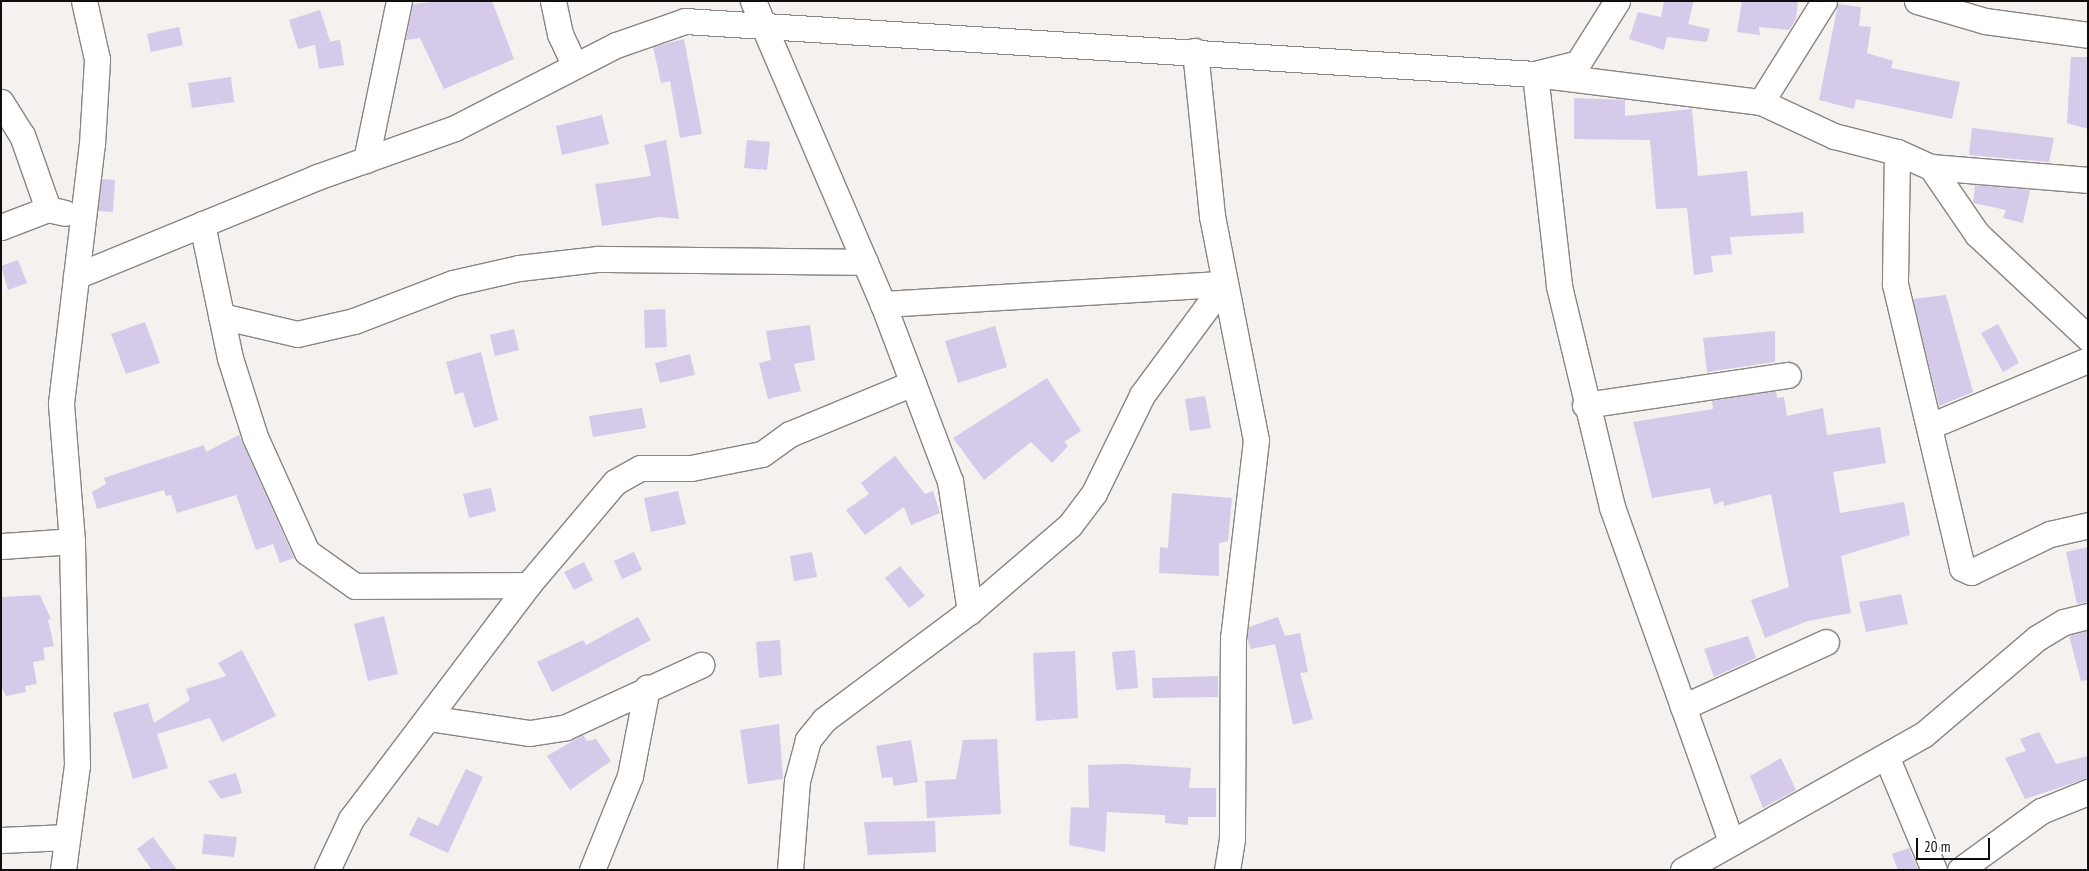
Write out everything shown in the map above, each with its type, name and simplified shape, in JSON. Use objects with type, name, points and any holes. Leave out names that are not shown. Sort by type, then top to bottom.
[{"type":"street","points":[[63,870],[77,765],[72,541],[61,403],[83,217],[96,59],[84,1]]},
{"type":"street","points":[[366,160],[400,1]]},
{"type":"street","points":[[553,1],[560,34],[575,66]]},
{"type":"street","points":[[753,1],[866,262],[950,481],[970,611]]},
{"type":"street","points":[[1535,74],[1578,63],[1617,1]]},
{"type":"street","points":[[1761,102],[1824,1]]},
{"type":"street","points":[[1918,1],[1985,21],[2088,35]]},
{"type":"street","points":[[76,276],[366,160],[456,128],[616,45],[685,21],[1535,74],[1761,102],[1834,136],[1897,152],[1931,167],[2088,180]]},
{"type":"street","points":[[1195,52],[1224,284],[1256,440],[1233,638],[1232,839],[1227,870]]},
{"type":"street","points":[[1535,74],[1559,286],[1585,405],[1612,507],[1731,842]]},
{"type":"street","points":[[1,102],[22,135],[48,209]]},
{"type":"street","points":[[1897,152],[1895,284],[1907,348],[1930,426],[1965,571],[1971,572],[2050,534],[2088,525]]},
{"type":"street","points":[[1931,167],[1977,234],[2088,338]]},
{"type":"street","points":[[1,227],[48,209],[83,217]]},
{"type":"street","points":[[202,224],[221,316],[255,437],[307,552],[355,586],[528,584]]},
{"type":"street","points":[[221,316],[297,334],[354,321],[453,283],[519,268],[598,259],[866,262]]},
{"type":"street","points":[[883,304],[1224,284]]},
{"type":"street","points":[[790,870],[797,780],[808,740],[824,720],[970,611],[1070,525],[1094,493],[1142,395],[1224,284]]},
{"type":"street","points":[[1930,426],[2088,360]]},
{"type":"street","points":[[1585,405],[1788,375]]},
{"type":"street","points":[[327,870],[351,819],[528,584],[593,504],[615,482],[640,468],[691,468],[762,454],[790,434],[913,383]]},
{"type":"street","points":[[1,546],[72,541]]},
{"type":"street","points":[[1682,870],[1922,735],[2036,638],[2064,622],[2088,616]]},
{"type":"street","points":[[1683,707],[1826,642]]},
{"type":"street","points":[[428,718],[530,733],[566,727],[647,688],[701,666]]},
{"type":"street","points":[[592,870],[630,776],[647,688]]},
{"type":"street","points":[[1886,756],[1934,870]]},
{"type":"street","points":[[1960,870],[2041,811],[2088,792]]},
{"type":"street","points":[[1,840],[67,837]]},
{"type":"building","points":[[439,1],[492,1],[514,59],[444,89],[420,38],[406,40],[413,4]]},
{"type":"building","points":[[1664,1],[1694,1],[1688,24],[1710,29],[1707,42],[1667,37],[1664,50],[1629,39],[1638,12],[1661,17]]},
{"type":"building","points":[[1742,1],[1798,1],[1796,19],[1789,30],[1759,27],[1760,35],[1737,32]]},
{"type":"building","points":[[1838,4],[1861,7],[1859,26],[1871,27],[1867,53],[1893,61],[1891,68],[1960,82],[1952,119],[1856,99],[1854,109],[1819,100]]},
{"type":"building","points":[[320,10],[330,41],[298,49],[289,20]]},
{"type":"building","points":[[179,27],[183,45],[151,52],[147,34]]},
{"type":"building","points":[[684,39],[702,134],[680,138],[670,81],[661,83],[653,47]]},
{"type":"building","points":[[340,40],[344,65],[319,69],[315,44]]},
{"type":"building","points":[[2071,57],[2088,57],[2088,129],[2067,123]]},
{"type":"building","points":[[231,77],[234,102],[192,108],[188,83]]},
{"type":"building","points":[[1574,98],[1625,100],[1625,116],[1692,109],[1698,176],[1747,171],[1751,216],[1803,212],[1804,233],[1730,237],[1732,254],[1711,256],[1713,272],[1694,275],[1687,208],[1656,209],[1650,140],[1574,139]]},
{"type":"building","points":[[602,115],[609,144],[562,155],[556,126]]},
{"type":"building","points":[[1972,128],[2054,138],[2049,162],[1969,155]]},
{"type":"building","points":[[666,140],[679,219],[660,217],[602,226],[595,184],[651,176],[644,145]]},
{"type":"building","points":[[747,140],[770,142],[767,170],[744,168]]},
{"type":"building","points":[[102,179],[115,180],[113,212],[98,211]]},
{"type":"building","points":[[1975,185],[2030,190],[2023,223],[2003,218],[2006,210],[1973,203]]},
{"type":"building","points":[[18,260],[27,283],[8,290],[1,266]]},
{"type":"building","points":[[1946,295],[1973,392],[1939,406],[1913,299]]},
{"type":"building","points":[[665,309],[667,347],[645,348],[644,310]]},
{"type":"building","points":[[145,322],[160,363],[126,374],[111,334]]},
{"type":"building","points":[[1998,324],[2019,363],[2003,372],[1981,333]]},
{"type":"building","points":[[810,325],[815,360],[794,364],[801,391],[768,399],[759,363],[771,360],[766,331]]},
{"type":"building","points":[[995,326],[1007,367],[958,383],[945,341]]},
{"type":"building","points":[[514,329],[519,350],[495,356],[490,335]]},
{"type":"building","points":[[1775,331],[1775,362],[1707,372],[1703,338]]},
{"type":"building","points":[[481,352],[498,420],[474,428],[463,392],[455,395],[446,362]]},
{"type":"building","points":[[690,354],[695,375],[660,383],[655,363]]},
{"type":"building","points":[[1047,378],[1081,431],[1064,442],[1068,446],[1052,463],[1031,442],[984,480],[953,438]]},
{"type":"building","points":[[1776,391],[1777,398],[1784,397],[1787,416],[1823,408],[1827,435],[1880,427],[1886,463],[1833,472],[1840,513],[1904,502],[1910,535],[1841,556],[1851,613],[1808,621],[1765,638],[1751,600],[1789,587],[1771,494],[1724,506],[1723,501],[1714,505],[1710,488],[1652,498],[1633,422],[1713,409],[1712,401]]},
{"type":"building","points":[[1205,396],[1211,428],[1190,431],[1185,399]]},
{"type":"building","points":[[642,408],[646,428],[593,437],[589,416]]},
{"type":"building","points":[[239,435],[294,558],[280,563],[273,544],[256,550],[236,495],[177,513],[171,495],[166,496],[164,490],[97,509],[92,492],[106,484],[104,478],[204,445],[206,452]]},
{"type":"building","points":[[895,456],[925,494],[933,491],[940,513],[911,525],[904,507],[865,535],[846,510],[869,494],[861,483]]},
{"type":"building","points":[[491,488],[496,511],[469,518],[463,494]]},
{"type":"building","points":[[678,491],[686,524],[651,532],[644,498]]},
{"type":"building","points":[[1172,493],[1232,498],[1228,541],[1219,543],[1219,576],[1159,573],[1160,547],[1168,548]]},
{"type":"building","points":[[2088,547],[2088,602],[2077,604],[2066,552]]},
{"type":"building","points":[[634,552],[642,570],[622,579],[614,561]]},
{"type":"building","points":[[812,552],[817,577],[794,581],[790,556]]},
{"type":"building","points":[[584,562],[593,580],[574,590],[564,572]]},
{"type":"building","points":[[900,566],[925,596],[909,608],[885,578]]},
{"type":"building","points":[[1901,594],[1908,624],[1866,632],[1859,602]]},
{"type":"building","points":[[40,595],[51,619],[48,620],[54,646],[43,648],[45,660],[33,662],[37,684],[25,686],[26,692],[6,696],[1,686],[1,597]]},
{"type":"building","points":[[384,616],[398,674],[368,681],[354,624]]},
{"type":"building","points":[[638,617],[651,640],[552,692],[537,662],[583,640],[586,645]]},
{"type":"building","points":[[1278,617],[1285,636],[1300,633],[1308,672],[1300,673],[1313,719],[1293,725],[1275,644],[1251,649],[1247,638],[1249,627]]},
{"type":"building","points":[[2088,631],[2088,680],[2081,681],[2069,636]]},
{"type":"building","points":[[1748,636],[1756,658],[1714,677],[1704,649]]},
{"type":"building","points":[[780,640],[782,675],[759,678],[756,642]]},
{"type":"building","points":[[242,650],[276,716],[222,742],[210,718],[157,734],[168,768],[133,779],[113,713],[148,703],[154,723],[190,700],[186,689],[226,676],[218,663]]},
{"type":"building","points":[[1135,650],[1138,688],[1116,690],[1112,652]]},
{"type":"building","points":[[1075,651],[1078,718],[1036,721],[1033,653]]},
{"type":"building","points":[[1218,676],[1218,697],[1153,698],[1152,678]]},
{"type":"building","points":[[779,724],[783,779],[748,784],[740,730]]},
{"type":"building","points":[[2039,732],[2056,764],[2088,756],[2088,778],[2025,799],[2005,758],[2026,751],[2020,739]]},
{"type":"building","points":[[583,735],[587,741],[596,739],[611,761],[570,790],[547,756]]},
{"type":"building","points":[[997,739],[1001,814],[927,818],[925,781],[956,779],[963,740]]},
{"type":"building","points":[[911,740],[918,782],[894,786],[892,777],[882,778],[876,746]]},
{"type":"building","points":[[1781,758],[1796,790],[1763,808],[1750,776]]},
{"type":"building","points":[[1126,764],[1191,768],[1189,788],[1216,788],[1216,817],[1188,817],[1188,825],[1165,823],[1165,815],[1107,812],[1105,852],[1069,845],[1071,807],[1089,808],[1088,765]]},
{"type":"building","points":[[466,769],[483,777],[448,853],[409,835],[418,817],[438,826]]},
{"type":"building","points":[[236,773],[242,793],[221,799],[208,781]]},
{"type":"building","points":[[935,821],[936,852],[868,855],[864,822]]},
{"type":"building","points":[[204,834],[237,837],[234,857],[202,854]]},
{"type":"building","points":[[153,837],[177,870],[152,870],[137,849]]},
{"type":"building","points":[[1909,848],[1918,870],[1898,870],[1892,854]]}]
